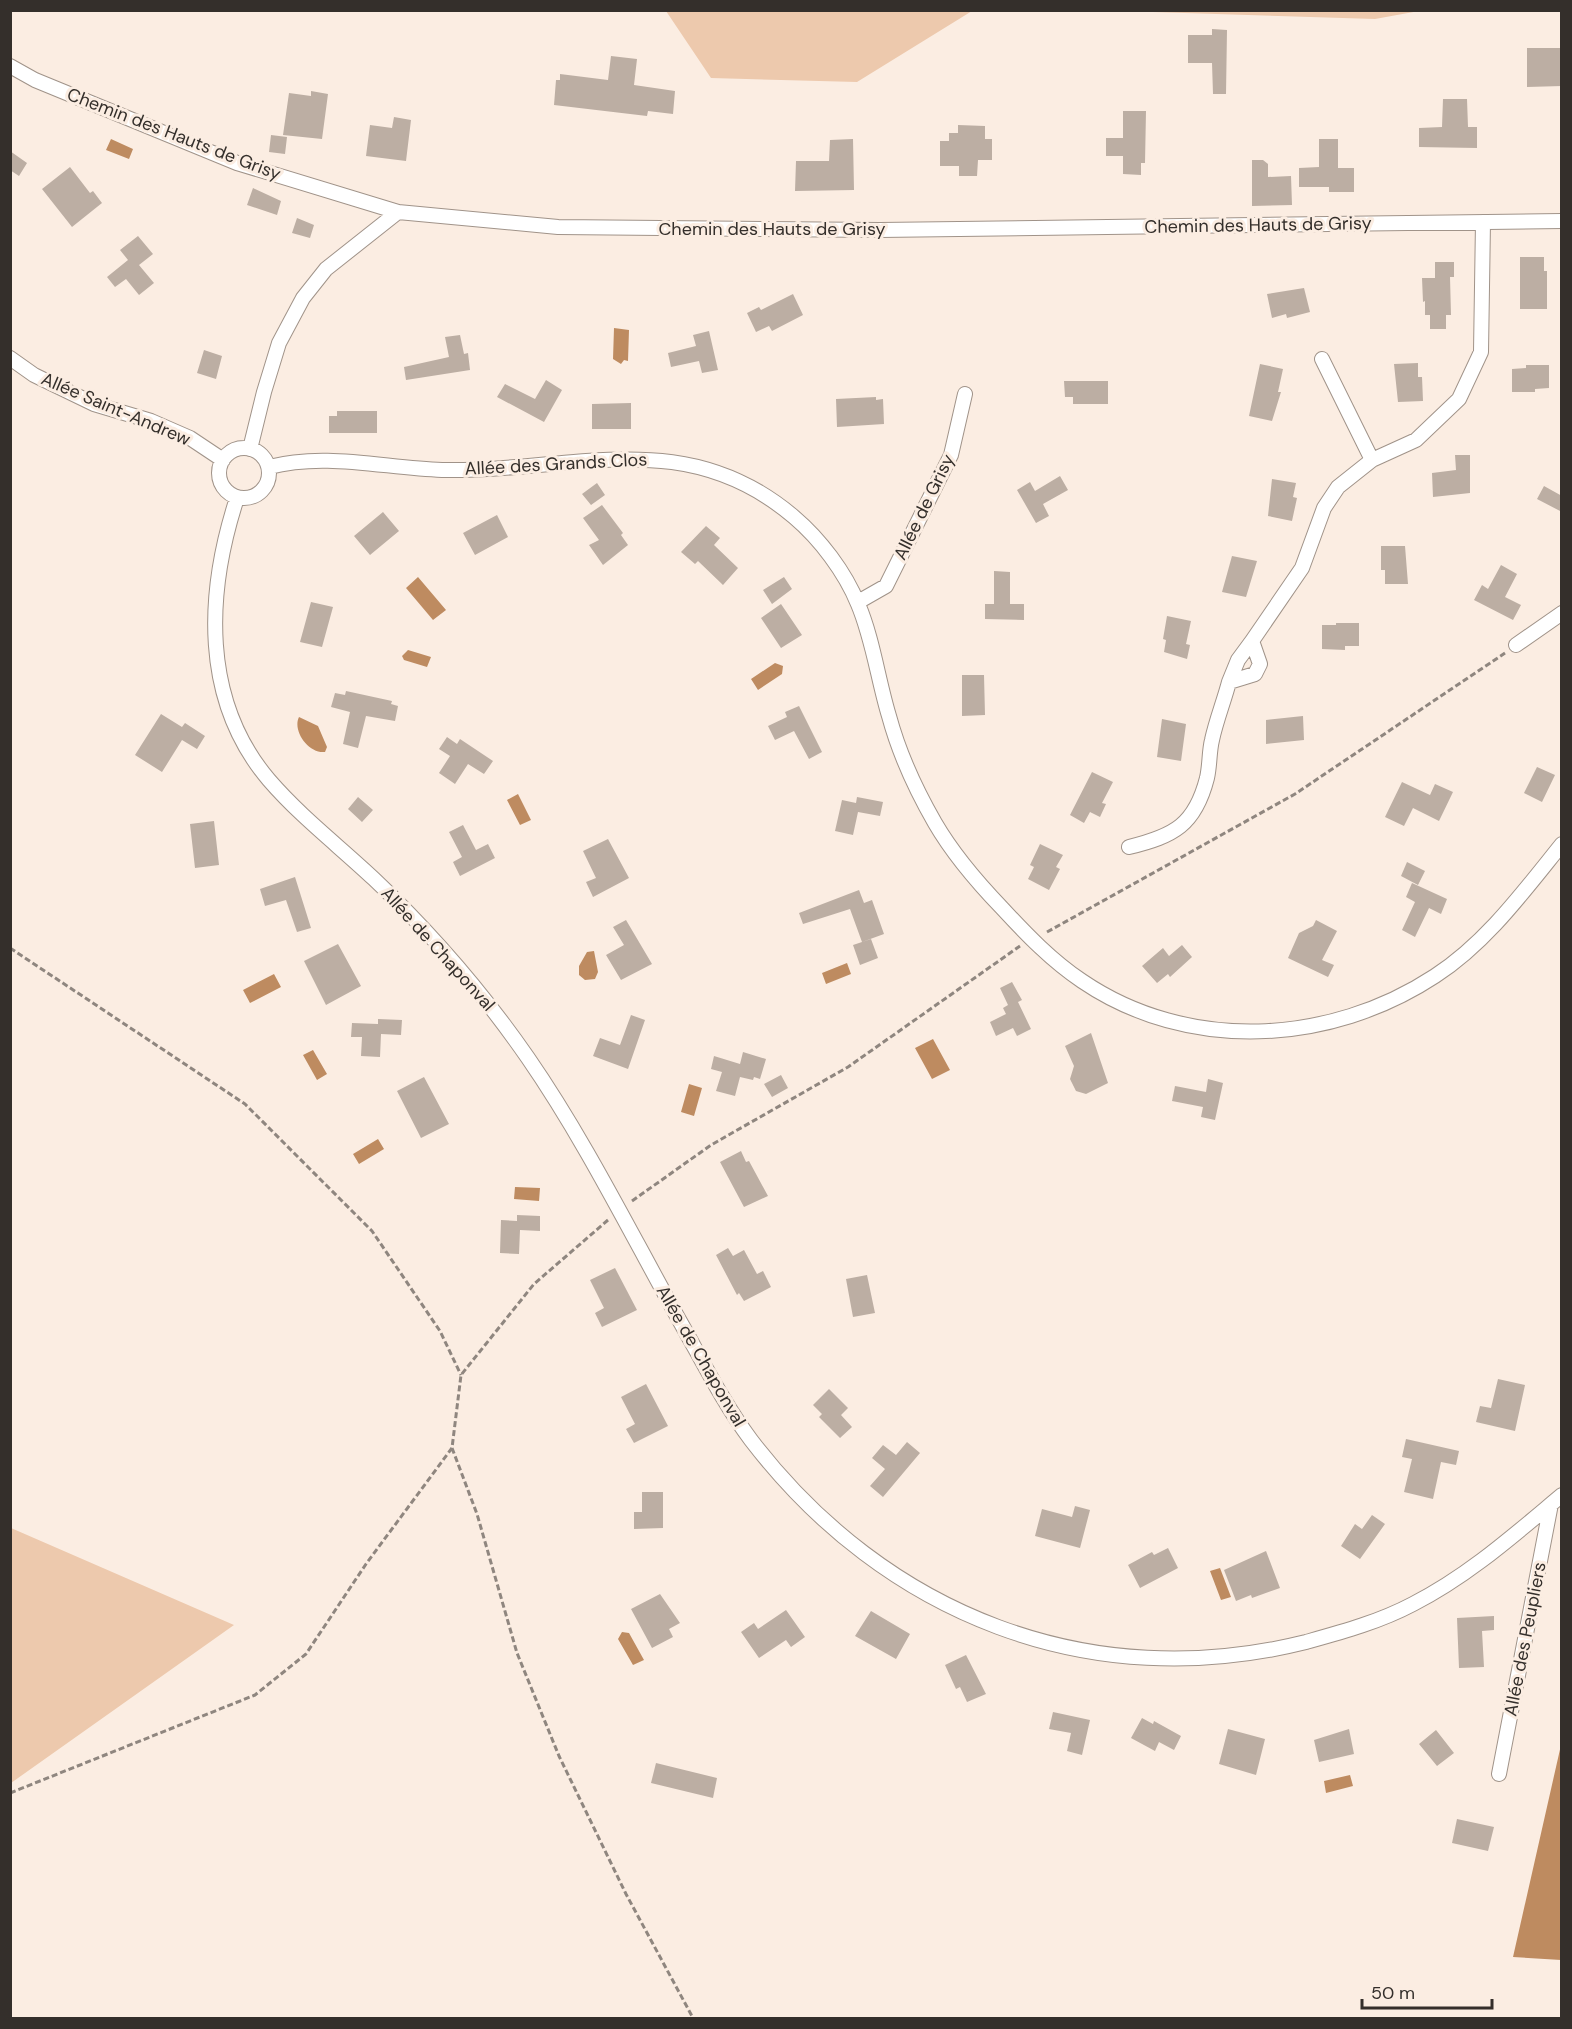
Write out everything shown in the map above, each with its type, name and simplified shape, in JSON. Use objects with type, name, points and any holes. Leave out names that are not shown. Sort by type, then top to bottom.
[{"type":"street","name":"Chemin des Hauts de Grisy","points":[[10,66],[35,80],[237,163],[398,212],[570,227],[880,230],[1562,221]]},
{"type":"street","points":[[250,449],[279,343],[303,298],[326,269],[398,212]]},
{"type":"street","points":[[1129,847],[1162,839],[1185,823],[1198,803],[1207,776],[1211,741],[1238,660],[1302,568],[1324,508],[1338,487],[1372,460],[1416,440],[1459,399],[1481,352],[1483,222]]},
{"type":"street","name":"Allée Saint-Andrew","points":[[10,358],[33,375],[94,404],[151,420],[190,438],[223,460]]},
{"type":"street","points":[[1322,359],[1372,460]]},
{"type":"street","name":"Allée de Grisy","points":[[858,602],[886,586],[951,455],[965,394]]},
{"type":"street","points":[[250,449],[263,458],[268,467],[268,480],[260,493],[245,499],[237,498],[224,489],[220,482],[219,467],[223,460],[235,450],[250,449]]},
{"type":"street","name":"Allée des Grands Clos","points":[[268,467],[297,460],[442,470],[535,466],[628,458],[671,460],[713,470],[756,489],[795,518],[820,543],[858,602],[890,721],[920,794],[955,854],[1032,941],[1082,981],[1118,1002],[1151,1016],[1216,1030],[1254,1034],[1288,1031],[1369,1011],[1435,977],[1481,938],[1562,844]]},
{"type":"street","name":"Allée de Chaponval","points":[[237,498],[220,569],[214,630],[215,658],[220,686],[238,734],[252,757],[282,794],[376,881],[439,945],[494,1010],[562,1111],[728,1406],[800,1499],[859,1550],[922,1592],[956,1610],[1022,1635],[1055,1645],[1131,1657],[1202,1659],[1275,1649],[1363,1626],[1412,1605],[1502,1547],[1556,1499]]},
{"type":"street","points":[[1516,645],[1562,613]]},
{"type":"street","points":[[1229,682],[1255,674],[1260,664],[1252,641]]},
{"type":"street","name":"Allée des Peupliers","points":[[1499,1774],[1556,1499]]},
{"type":"path","points":[[693,2019],[626,1894],[559,1756],[517,1653],[477,1514],[452,1448],[461,1375],[534,1284],[618,1211],[711,1145],[848,1067],[1017,948],[1295,794],[1516,645]]},
{"type":"path","points":[[10,948],[245,1104],[372,1231],[440,1331],[461,1375]]},
{"type":"path","points":[[10,1793],[255,1695],[306,1654],[366,1564],[452,1448]]},
{"type":"shaded area","points":[[666,11],[972,11],[857,82],[711,78]]},
{"type":"shaded area","points":[[1121,11],[1419,11],[1375,19]]},
{"type":"shaded area","points":[[111,139],[133,149],[129,159],[106,150]]},
{"type":"shaded area","points":[[614,328],[629,330],[628,361],[624,360],[621,364],[613,359]]},
{"type":"shaded area","points":[[418,577],[446,610],[433,620],[406,588]]},
{"type":"shaded area","points":[[408,650],[431,657],[427,667],[404,660],[402,656]]},
{"type":"shaded area","points":[[775,663],[783,666],[782,674],[758,690],[751,679]]},
{"type":"shaded area","points":[[299,717],[318,726],[327,747],[325,752],[313,749],[303,740],[298,729]]},
{"type":"shaded area","points":[[518,794],[531,820],[520,825],[507,800]]},
{"type":"shaded area","points":[[594,951],[598,972],[595,979],[585,980],[579,975],[579,966],[587,952]]},
{"type":"shaded area","points":[[847,963],[851,974],[826,984],[822,973]]},
{"type":"shaded area","points":[[274,974],[281,987],[250,1003],[243,990]]},
{"type":"shaded area","points":[[933,1039],[950,1070],[932,1079],[915,1048]]},
{"type":"shaded area","points":[[313,1050],[327,1074],[317,1080],[303,1055]]},
{"type":"shaded area","points":[[689,1084],[702,1088],[694,1116],[681,1112]]},
{"type":"shaded area","points":[[378,1139],[384,1149],[359,1164],[353,1154]]},
{"type":"shaded area","points":[[515,1187],[540,1188],[539,1201],[514,1199]]},
{"type":"shaded area","points":[[11,1528],[234,1625],[11,1783]]},
{"type":"shaded area","points":[[1220,1568],[1231,1597],[1221,1600],[1210,1571]]},
{"type":"shaded area","points":[[622,1632],[629,1633],[644,1660],[633,1665],[618,1639]]},
{"type":"shaded area","points":[[1561,1745],[1561,1960],[1513,1957]]},
{"type":"shaded area","points":[[1350,1775],[1353,1786],[1326,1793],[1324,1781]]},
{"type":"building","points":[[1212,29],[1227,30],[1226,94],[1213,94],[1212,63],[1188,63],[1188,35],[1212,35]]},
{"type":"building","points":[[1527,48],[1562,48],[1562,86],[1527,87]]},
{"type":"building","points":[[611,56],[637,59],[634,85],[675,91],[673,114],[648,111],[647,116],[554,105],[556,80],[560,80],[560,74],[608,80]]},
{"type":"building","points":[[311,91],[328,94],[322,139],[283,135],[289,93],[311,96]]},
{"type":"building","points":[[1443,99],[1467,99],[1468,127],[1477,127],[1477,148],[1419,147],[1419,128],[1442,127]]},
{"type":"building","points":[[1123,111],[1146,111],[1145,163],[1141,163],[1141,175],[1123,174],[1123,156],[1106,156],[1106,138],[1123,138]]},
{"type":"building","points":[[394,117],[411,120],[406,161],[366,156],[370,125],[392,128]]},
{"type":"building","points":[[958,125],[985,126],[985,139],[992,139],[992,160],[978,160],[977,176],[959,176],[959,166],[940,166],[940,141],[949,141],[949,133],[958,133]]},
{"type":"building","points":[[271,135],[287,137],[285,154],[269,152]]},
{"type":"building","points":[[853,139],[854,190],[795,191],[796,161],[829,161],[830,140]]},
{"type":"building","points":[[1319,139],[1338,139],[1338,168],[1354,168],[1354,192],[1329,192],[1329,187],[1299,187],[1299,168],[1319,167]]},
{"type":"building","points":[[10,151],[27,163],[19,176],[10,170]]},
{"type":"building","points":[[1252,160],[1263,160],[1268,164],[1268,177],[1291,176],[1292,205],[1252,206]]},
{"type":"building","points":[[70,167],[90,193],[93,191],[102,203],[72,227],[42,189]]},
{"type":"building","points":[[253,188],[281,201],[277,215],[247,205]]},
{"type":"building","points":[[297,218],[314,225],[310,238],[292,233]]},
{"type":"building","points":[[138,236],[153,254],[139,265],[154,283],[139,295],[126,279],[115,287],[107,277],[128,260],[120,250]]},
{"type":"building","points":[[1520,257],[1544,257],[1544,271],[1547,271],[1547,309],[1520,309]]},
{"type":"building","points":[[1435,262],[1454,262],[1454,277],[1450,277],[1451,315],[1446,315],[1446,329],[1430,329],[1430,315],[1425,315],[1422,278],[1435,278]]},
{"type":"building","points":[[1304,288],[1310,312],[1287,318],[1286,314],[1272,318],[1267,294]]},
{"type":"building","points":[[793,294],[803,315],[772,331],[769,326],[756,332],[747,313],[759,307],[761,310]]},
{"type":"building","points":[[709,331],[718,370],[702,373],[699,361],[671,367],[668,353],[696,346],[693,335]]},
{"type":"building","points":[[460,335],[464,354],[468,353],[470,370],[406,380],[404,367],[449,357],[445,337]]},
{"type":"building","points":[[204,350],[222,356],[216,379],[197,373]]},
{"type":"building","points":[[1418,363],[1418,377],[1422,377],[1423,401],[1398,402],[1394,364]]},
{"type":"building","points":[[1260,364],[1283,369],[1278,392],[1281,392],[1272,421],[1249,416]]},
{"type":"building","points":[[1526,365],[1549,365],[1549,388],[1535,389],[1535,392],[1512,392],[1512,369],[1526,368]]},
{"type":"building","points":[[546,380],[562,390],[544,422],[497,397],[505,384],[535,399]]},
{"type":"building","points":[[1064,381],[1108,381],[1108,404],[1073,404],[1073,397],[1065,397]]},
{"type":"building","points":[[876,397],[876,400],[883,399],[884,424],[837,427],[836,399]]},
{"type":"building","points":[[631,403],[631,429],[592,429],[592,404]]},
{"type":"building","points":[[337,411],[377,411],[377,433],[329,433],[329,416],[337,416]]},
{"type":"building","points":[[1455,455],[1470,455],[1470,493],[1433,497],[1432,473],[1456,470]]},
{"type":"building","points":[[1060,476],[1068,490],[1043,504],[1049,516],[1036,523],[1017,490],[1030,482],[1035,491]]},
{"type":"building","points":[[1272,479],[1296,483],[1293,497],[1297,498],[1292,521],[1268,516]]},
{"type":"building","points":[[597,483],[605,495],[591,505],[582,494]]},
{"type":"building","points":[[1544,486],[1562,496],[1562,512],[1537,499]]},
{"type":"building","points":[[602,505],[623,533],[621,535],[628,545],[603,565],[589,545],[599,540],[583,518]]},
{"type":"building","points":[[383,512],[399,531],[370,555],[354,536]]},
{"type":"building","points":[[497,515],[508,537],[475,555],[463,533]]},
{"type":"building","points":[[706,526],[720,538],[714,545],[738,568],[723,585],[698,561],[695,564],[681,552]]},
{"type":"building","points":[[1381,546],[1405,546],[1408,584],[1385,584],[1385,570],[1381,570]]},
{"type":"building","points":[[1232,556],[1257,561],[1246,597],[1222,592]]},
{"type":"building","points":[[1501,565],[1517,574],[1505,597],[1521,605],[1513,620],[1474,600],[1482,585],[1488,589]]},
{"type":"building","points":[[994,571],[1010,572],[1010,604],[1024,604],[1024,620],[985,619],[985,604],[994,604]]},
{"type":"building","points":[[784,577],[792,589],[772,604],[763,590]]},
{"type":"building","points":[[311,602],[333,607],[322,647],[300,642]]},
{"type":"building","points":[[781,604],[802,635],[781,648],[761,618]]},
{"type":"building","points":[[1167,616],[1191,621],[1186,644],[1190,645],[1187,659],[1164,652],[1166,640],[1163,639]]},
{"type":"building","points":[[1336,623],[1359,623],[1359,646],[1345,646],[1345,650],[1322,649],[1322,625],[1336,625]]},
{"type":"building","points":[[962,675],[984,675],[985,715],[962,716]]},
{"type":"building","points":[[346,691],[392,701],[391,704],[398,706],[395,721],[366,716],[358,748],[343,744],[350,712],[331,707],[335,693],[345,695]]},
{"type":"building","points":[[799,706],[822,752],[809,759],[794,731],[775,740],[768,726],[787,717],[785,712]]},
{"type":"building","points":[[161,714],[182,727],[185,723],[205,736],[197,749],[182,740],[162,772],[135,755]]},
{"type":"building","points":[[1303,716],[1304,740],[1266,744],[1266,720]]},
{"type":"building","points":[[1162,719],[1186,724],[1181,761],[1157,757]]},
{"type":"building","points":[[447,737],[457,744],[460,739],[493,761],[484,774],[468,764],[455,784],[439,773],[450,756],[439,749]]},
{"type":"building","points":[[1537,767],[1555,775],[1542,802],[1524,793]]},
{"type":"building","points":[[1092,772],[1113,782],[1102,803],[1106,804],[1100,817],[1090,812],[1084,823],[1070,815]]},
{"type":"building","points":[[1402,782],[1430,795],[1435,784],[1453,792],[1439,821],[1413,808],[1404,826],[1385,817]]},
{"type":"building","points":[[358,797],[373,810],[362,822],[348,809]]},
{"type":"building","points":[[857,797],[883,802],[880,816],[858,812],[853,835],[835,831],[842,800],[856,803]]},
{"type":"building","points":[[214,821],[219,865],[195,868],[190,824]]},
{"type":"building","points":[[463,825],[476,850],[488,844],[495,858],[460,876],[453,862],[462,857],[449,832]]},
{"type":"building","points":[[608,839],[629,878],[593,897],[586,882],[596,878],[583,851]]},
{"type":"building","points":[[1040,844],[1063,855],[1056,867],[1060,869],[1049,890],[1028,879],[1034,867],[1030,865]]},
{"type":"building","points":[[1407,862],[1425,871],[1418,885],[1401,876]]},
{"type":"building","points":[[295,877],[311,928],[297,932],[286,900],[265,906],[260,889]]},
{"type":"building","points":[[1412,883],[1447,899],[1441,914],[1429,908],[1415,937],[1402,930],[1415,902],[1406,897]]},
{"type":"building","points":[[859,890],[864,903],[872,900],[884,934],[862,942],[850,909],[803,924],[799,913]]},
{"type":"building","points":[[626,920],[652,964],[621,980],[606,955],[624,945],[613,927]]},
{"type":"building","points":[[1316,920],[1337,931],[1322,960],[1334,965],[1328,977],[1288,958],[1299,933],[1313,926]]},
{"type":"building","points":[[871,939],[878,958],[860,965],[853,945]]},
{"type":"building","points":[[338,944],[361,986],[326,1005],[304,961]]},
{"type":"building","points":[[1182,945],[1192,957],[1170,977],[1168,974],[1157,983],[1142,966],[1163,948],[1169,956]]},
{"type":"building","points":[[1012,982],[1022,1000],[1018,1002],[1031,1029],[1017,1036],[1013,1028],[996,1036],[990,1022],[1006,1014],[1003,1008],[1008,1005],[1000,988]]},
{"type":"building","points":[[631,1015],[645,1020],[628,1069],[593,1056],[600,1038],[620,1045]]},
{"type":"building","points":[[378,1019],[402,1020],[401,1035],[381,1034],[380,1057],[361,1056],[362,1037],[351,1037],[352,1023],[378,1024]]},
{"type":"building","points":[[1091,1033],[1108,1083],[1086,1094],[1076,1091],[1070,1079],[1074,1066],[1065,1046]]},
{"type":"building","points":[[743,1052],[766,1059],[760,1079],[740,1077],[735,1096],[716,1091],[722,1072],[711,1069],[714,1056],[740,1064]]},
{"type":"building","points":[[781,1075],[788,1088],[772,1097],[764,1084]]},
{"type":"building","points":[[424,1077],[449,1124],[421,1138],[397,1091]]},
{"type":"building","points":[[1208,1079],[1223,1083],[1215,1120],[1201,1117],[1203,1107],[1172,1101],[1175,1086],[1206,1092]]},
{"type":"building","points":[[741,1151],[768,1196],[744,1207],[720,1162]]},
{"type":"building","points":[[517,1215],[540,1216],[540,1231],[520,1230],[519,1254],[500,1253],[501,1220],[517,1221]]},
{"type":"building","points":[[728,1248],[733,1256],[744,1250],[757,1274],[763,1271],[771,1287],[744,1301],[739,1293],[737,1295],[716,1255]]},
{"type":"building","points":[[615,1268],[637,1310],[602,1327],[595,1313],[604,1308],[590,1280]]},
{"type":"building","points":[[867,1275],[875,1313],[853,1317],[846,1279]]},
{"type":"building","points":[[1498,1379],[1525,1385],[1515,1431],[1476,1422],[1480,1406],[1491,1408]]},
{"type":"building","points":[[646,1384],[668,1426],[634,1443],[626,1429],[635,1424],[621,1397]]},
{"type":"building","points":[[829,1389],[848,1408],[841,1415],[852,1427],[840,1438],[819,1417],[822,1414],[813,1405]]},
{"type":"building","points":[[1406,1439],[1459,1451],[1456,1465],[1441,1462],[1433,1499],[1404,1492],[1412,1459],[1402,1457]]},
{"type":"building","points":[[907,1442],[920,1453],[883,1497],[870,1486],[885,1469],[872,1458],[883,1445],[896,1455]]},
{"type":"building","points":[[642,1492],[663,1492],[663,1528],[634,1529],[634,1512],[642,1512]]},
{"type":"building","points":[[1075,1506],[1090,1510],[1080,1548],[1035,1536],[1042,1509],[1072,1517]]},
{"type":"building","points":[[1372,1515],[1385,1524],[1360,1559],[1341,1546],[1355,1524],[1362,1529]]},
{"type":"building","points":[[1168,1548],[1178,1568],[1140,1588],[1128,1565],[1152,1552],[1154,1555]]},
{"type":"building","points":[[1266,1551],[1280,1588],[1236,1601],[1224,1570]]},
{"type":"building","points":[[660,1594],[680,1623],[669,1629],[673,1637],[652,1648],[631,1609]]},
{"type":"building","points":[[786,1610],[805,1637],[791,1647],[786,1640],[759,1658],[741,1632],[754,1623],[758,1629]]},
{"type":"building","points":[[871,1611],[910,1634],[896,1659],[855,1636]]},
{"type":"building","points":[[1494,1616],[1494,1630],[1482,1631],[1484,1667],[1459,1668],[1457,1618]]},
{"type":"building","points":[[966,1655],[986,1694],[967,1702],[960,1687],[956,1689],[945,1665]]},
{"type":"building","points":[[1053,1712],[1090,1720],[1082,1755],[1067,1751],[1071,1733],[1049,1729]]},
{"type":"building","points":[[1142,1718],[1153,1724],[1154,1721],[1181,1736],[1174,1750],[1159,1742],[1155,1751],[1131,1738]]},
{"type":"building","points":[[1228,1729],[1265,1739],[1256,1775],[1219,1764]]},
{"type":"building","points":[[1349,1729],[1354,1754],[1319,1762],[1314,1740]]},
{"type":"building","points":[[1436,1730],[1454,1753],[1437,1766],[1419,1744]]},
{"type":"building","points":[[656,1763],[717,1778],[713,1798],[651,1783]]},
{"type":"building","points":[[1457,1819],[1494,1827],[1488,1851],[1452,1843]]}]
